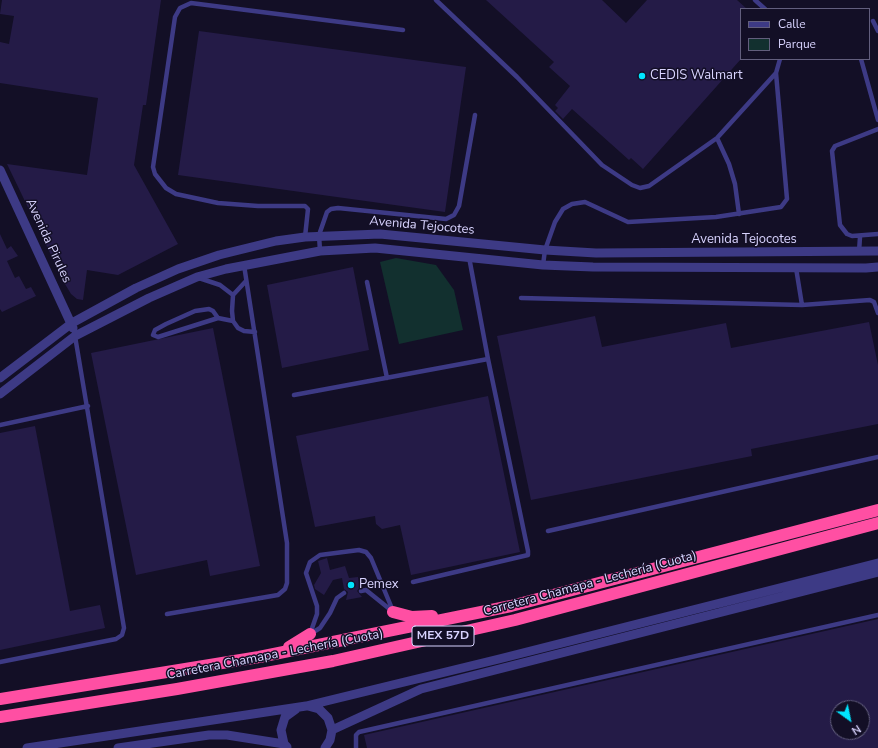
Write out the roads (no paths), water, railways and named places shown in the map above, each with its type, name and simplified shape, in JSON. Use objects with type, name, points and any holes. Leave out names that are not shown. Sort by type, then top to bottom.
[{"type":"highway","name":"Carretera Chamapa - Lechería (Cuota)","points":[[0,699],[259,657],[511,606],[878,510]]},
{"type":"highway","name":"Carretera Chamapa - Lechería (Cuota)","points":[[0,716],[169,690],[333,661],[515,620],[878,523]]},
{"type":"highway","points":[[394,612],[412,617],[428,617],[475,608],[511,606]]},
{"type":"highway","points":[[259,657],[291,646],[310,634]]},
{"type":"street","name":"Avenida Pirules","points":[[0,170],[72,324],[75,336]]},
{"type":"street","name":"Avenida Tejocotes","points":[[0,378],[72,324],[136,288],[178,269],[248,248],[305,237],[319,235],[380,234],[545,250],[596,253],[859,252],[878,250]]},
{"type":"street","points":[[305,237],[305,254]]},
{"type":"street","name":"Avenida Tejocotes","points":[[0,394],[75,336],[149,298],[197,277],[244,265],[320,251],[375,248],[543,265],[796,268],[878,267]]},
{"type":"street","points":[[28,748],[301,707],[507,657],[878,563]]},
{"type":"street","points":[[332,730],[421,689],[878,572]]},
{"type":"street","points":[[118,748],[209,734],[227,735],[286,746],[281,730],[286,717],[301,707],[318,709],[328,718],[332,730],[330,740],[326,748]]},
{"type":"lane","points":[[436,0],[516,77],[602,165],[632,185],[640,188],[649,186],[717,138],[776,73]]},
{"type":"lane","points":[[755,0],[764,8]]},
{"type":"lane","points":[[305,237],[308,210],[305,206],[258,206],[218,203],[176,194],[166,188],[155,174],[153,167],[175,17],[180,8],[191,3],[403,30]]},
{"type":"lane","points":[[873,21],[878,32]]},
{"type":"lane","points":[[543,265],[545,250],[554,222],[563,209],[572,204],[585,202],[628,222],[739,214],[781,207],[787,199],[776,73],[780,60]]},
{"type":"lane","points":[[861,60],[878,120]]},
{"type":"lane","points":[[320,251],[319,235],[327,212],[331,209],[338,208],[446,219],[454,215],[459,206],[475,115]]},
{"type":"lane","points":[[878,129],[835,146],[832,151],[840,225],[847,234],[860,237],[878,234]]},
{"type":"lane","points":[[717,138],[730,164],[735,184],[739,214]]},
{"type":"lane","points":[[859,252],[860,237]]},
{"type":"lane","points":[[413,582],[528,556],[469,257]]},
{"type":"lane","points":[[167,614],[278,595],[285,589],[287,583],[287,543],[244,265]]},
{"type":"lane","points":[[796,268],[802,305]]},
{"type":"lane","points":[[197,277],[220,285],[233,294]]},
{"type":"lane","points":[[246,281],[233,294],[233,321],[238,328],[244,331],[255,332]]},
{"type":"lane","points":[[367,282],[387,378]]},
{"type":"lane","points":[[521,298],[802,305],[870,300],[874,302],[878,313]]},
{"type":"lane","points":[[218,318],[213,311],[195,311],[155,330],[153,335],[158,337],[218,318],[233,321]]},
{"type":"lane","points":[[0,662],[116,639],[122,635],[124,628],[88,406],[75,336]]},
{"type":"lane","points":[[294,395],[488,358]]},
{"type":"lane","points":[[0,425],[88,406]]},
{"type":"lane","points":[[548,531],[878,457]]},
{"type":"lane","points":[[310,634],[317,614],[317,606],[306,572],[310,562],[320,555],[359,550],[366,552],[371,558],[394,612]]},
{"type":"lane","points":[[361,591],[366,590],[394,612]]},
{"type":"lane","points":[[310,634],[320,628],[330,613],[337,598],[344,593]]},
{"type":"lane","points":[[356,747],[356,735],[359,732],[878,615]]},
{"type":"place","name":"CEDIS Walmart","points":[[642,76]]},
{"type":"place","name":"Pemex","points":[[351,585]]}]
